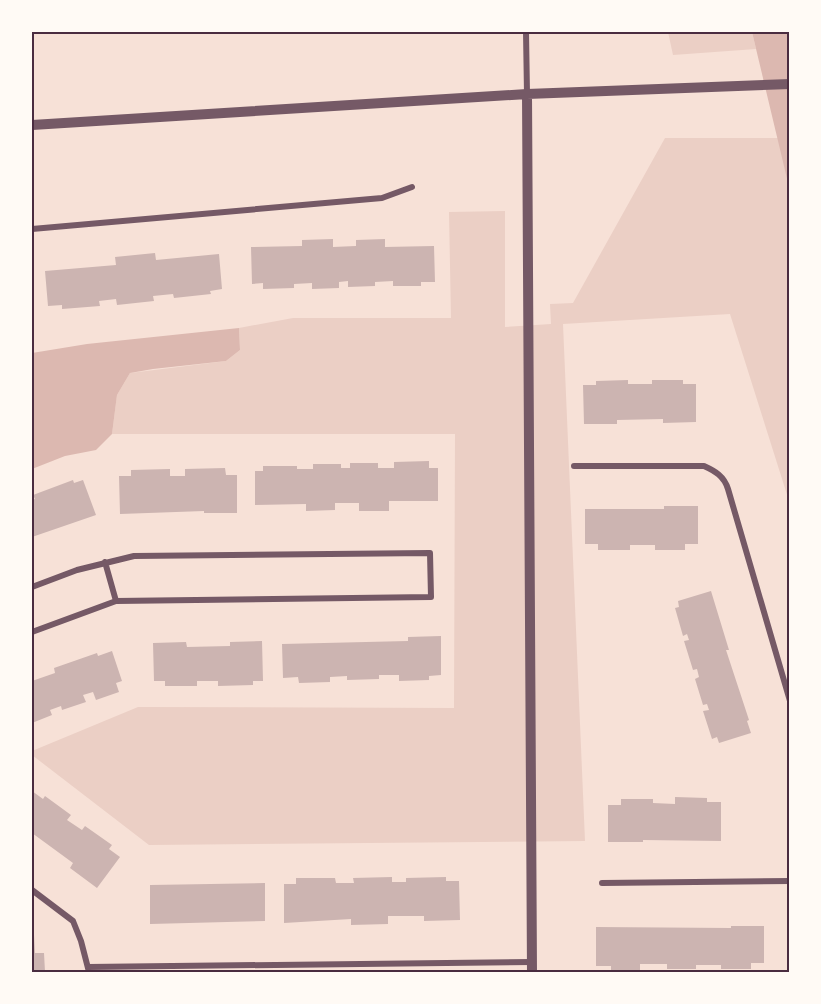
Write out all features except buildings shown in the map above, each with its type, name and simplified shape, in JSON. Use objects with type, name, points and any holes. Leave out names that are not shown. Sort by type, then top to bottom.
[{"type":"street","points":[[32,890],[73,921],[88,970],[229,969],[378,964],[532,967],[526,32]]},
{"type":"street","points":[[32,125],[527,94],[789,84]]},
{"type":"street","points":[[32,230],[382,198],[412,187]]},
{"type":"street","points":[[574,466],[704,466],[717,472],[728,489],[789,701]]},
{"type":"street","points":[[32,587],[105,562],[134,556],[430,553],[431,597],[116,601],[32,632]]},
{"type":"street","points":[[105,562],[116,601]]},
{"type":"street","points":[[602,883],[789,881]]},
{"type":"street","points":[[378,964],[378,972]]},
{"type":"shaded area","points":[[668,32],[752,32],[756,49],[673,55]]},
{"type":"shaded area","points":[[752,32],[789,32],[789,187]]},
{"type":"shaded area","points":[[665,138],[778,138],[790,174],[789,501],[730,314],[563,324],[585,841],[149,845],[32,755],[32,751],[138,707],[454,708],[455,434],[112,434],[117,395],[130,373],[226,361],[240,350],[239,328],[293,318],[451,318],[449,212],[505,211],[505,327],[551,324],[550,304],[573,303]]},
{"type":"shaded area","points":[[239,328],[240,350],[226,361],[130,373],[117,395],[112,434],[96,450],[65,456],[32,469],[32,353],[87,344]]}]
